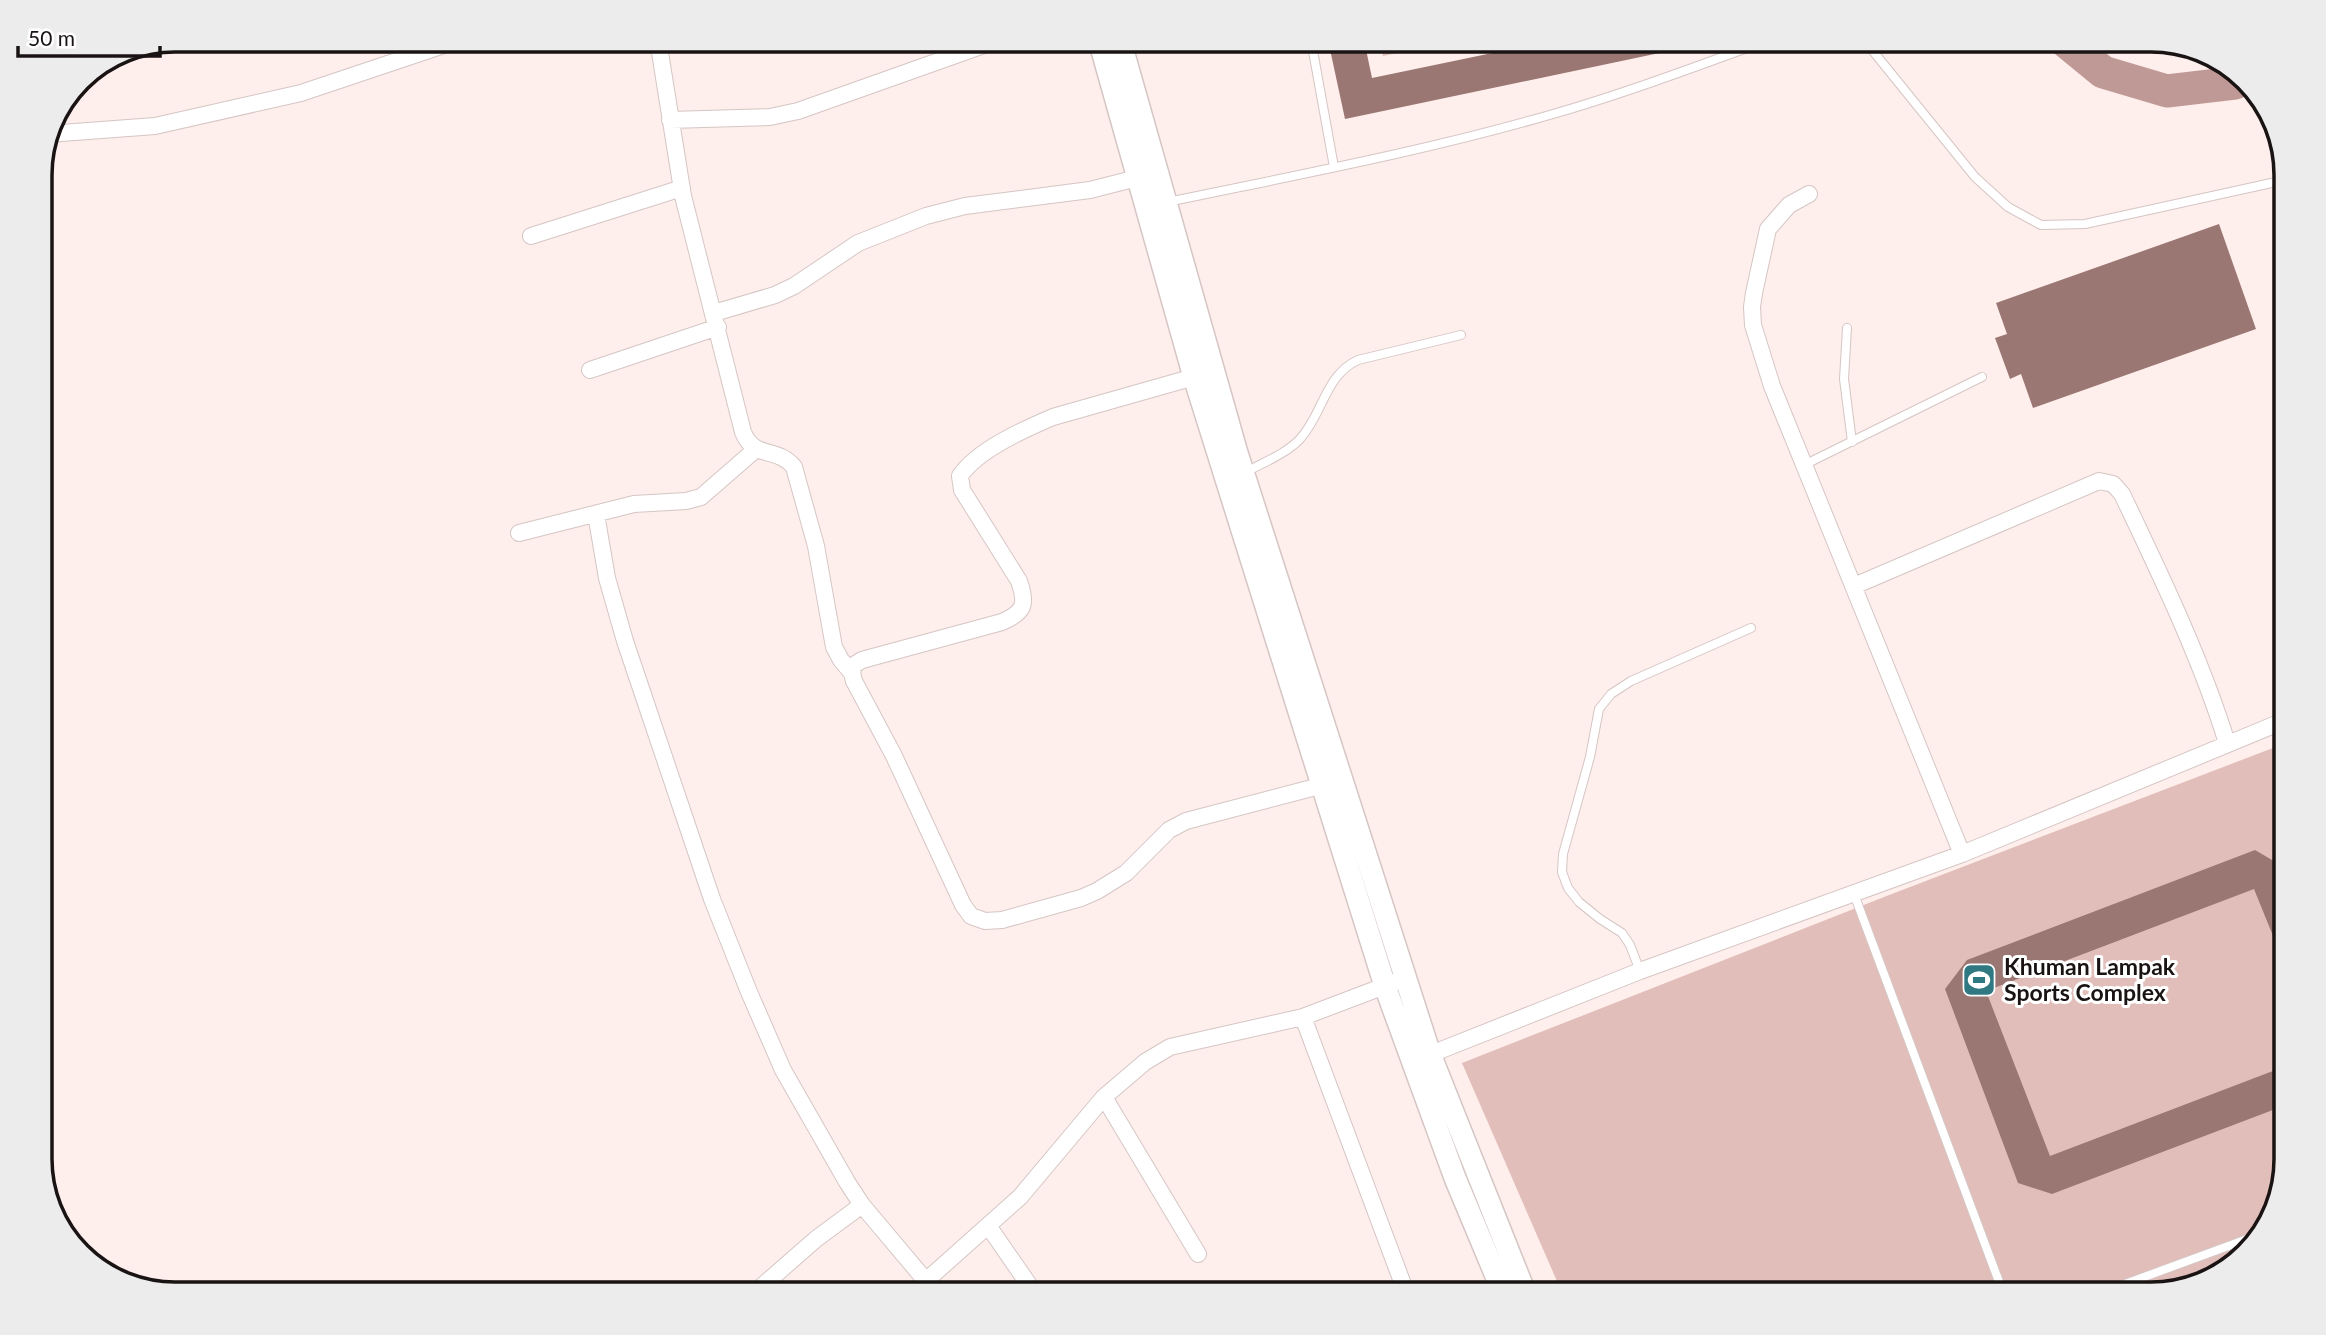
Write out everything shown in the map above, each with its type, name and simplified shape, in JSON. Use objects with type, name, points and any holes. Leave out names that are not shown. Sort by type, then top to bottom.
[{"type":"main road","points":[[1102,53],[1194,377],[1384,985],[1421,1058],[1520,1282]]},
{"type":"main road","points":[[1124,53],[1244,474],[1406,979],[1421,1058],[1455,1178],[1499,1282]]},
{"type":"street","points":[[60,133],[155,126],[301,93],[421,53]]},
{"type":"street","points":[[660,53],[682,188],[743,432],[755,450],[787,458],[794,467],[816,546],[834,647],[852,673],[899,765],[963,905],[971,916],[985,921],[1002,920],[1097,891],[1126,873],[1169,830],[1186,821],[1342,780]]},
{"type":"street","points":[[670,120],[770,117],[798,111],[963,53]]},
{"type":"street","points":[[590,370],[775,295],[794,286],[858,243],[926,216],[965,206],[1090,190],[1137,178]]},
{"type":"street","points":[[531,236],[682,188]]},
{"type":"street","points":[[1809,194],[1789,205],[1768,229],[1752,307],[1753,325],[1772,386],[1962,853]]},
{"type":"street","points":[[852,673],[854,665],[862,660],[1002,622],[1013,617],[1023,607],[1024,597],[1019,581],[962,489],[960,476],[966,466],[1032,426],[1053,417],[1194,377]]},
{"type":"street","points":[[519,533],[634,504],[686,501],[701,497],[755,450]]},
{"type":"street","points":[[1854,586],[2099,481],[2113,484],[2122,494],[2185,629],[2227,743]]},
{"type":"street","points":[[596,514],[607,578],[625,641],[712,899],[783,1070],[862,1205],[926,1281],[1020,1197],[1104,1097],[1145,1062],[1170,1047],[1310,1014],[1406,979]]},
{"type":"street","points":[[1421,1058],[1640,971],[1962,853],[2227,743],[2274,727]]},
{"type":"street","points":[[1310,1014],[1403,1282]]},
{"type":"street","points":[[1104,1097],[1198,1254]]},
{"type":"street","points":[[767,1282],[816,1239],[862,1205]]},
{"type":"street","points":[[989,1227],[1027,1282]]},
{"type":"lane","points":[[1313,52],[1334,167]]},
{"type":"lane","points":[[1166,203],[1334,167],[1550,115],[1611,97],[1735,52]]},
{"type":"lane","points":[[1874,52],[1975,177],[2008,207],[2041,225],[2085,224],[2273,183]]},
{"type":"lane","points":[[1847,328],[1844,379],[1852,442]]},
{"type":"lane","points":[[1244,474],[1298,441],[1306,432],[1330,386],[1346,366],[1371,356],[1461,335]]},
{"type":"lane","points":[[1805,464],[1982,377]]},
{"type":"lane","points":[[1640,971],[1622,933],[1578,902],[1568,888],[1562,872],[1563,854],[1590,757],[1599,709],[1611,694],[1630,681],[1751,628]]},
{"type":"lane","points":[[1854,894],[1999,1282]]},
{"type":"lane","points":[[2130,1282],[2241,1241]]},
{"type":"shaded area","points":[[1382,52],[1400,52],[1383,56]]},
{"type":"shaded area","name":"Khuman Lampak Sports Complex","points":[[2274,748],[2274,1160],[2264,1207],[2248,1234],[2212,1266],[2198,1273],[2167,1281],[1557,1282],[1462,1063]]},
{"type":"building","points":[[1331,52],[1367,52],[1372,78],[1496,52],[1663,52],[1345,119]]},
{"type":"building","points":[[2219,224],[2256,329],[2033,408],[2021,374],[2010,379],[1995,338],[2007,334],[1996,303]]},
{"type":"building","points":[[2255,850],[2274,861],[2274,938],[2254,889],[1986,991],[2050,1156],[2274,1071],[2274,1110],[2052,1194],[2018,1183],[1945,989],[1967,960]]},
{"type":"waterway","points":[[2079,52],[2103,72],[2167,91],[2232,83]]},
{"type":"place","name":"Khuman Lampak Sports Complex","points":[[1979,980]]}]
